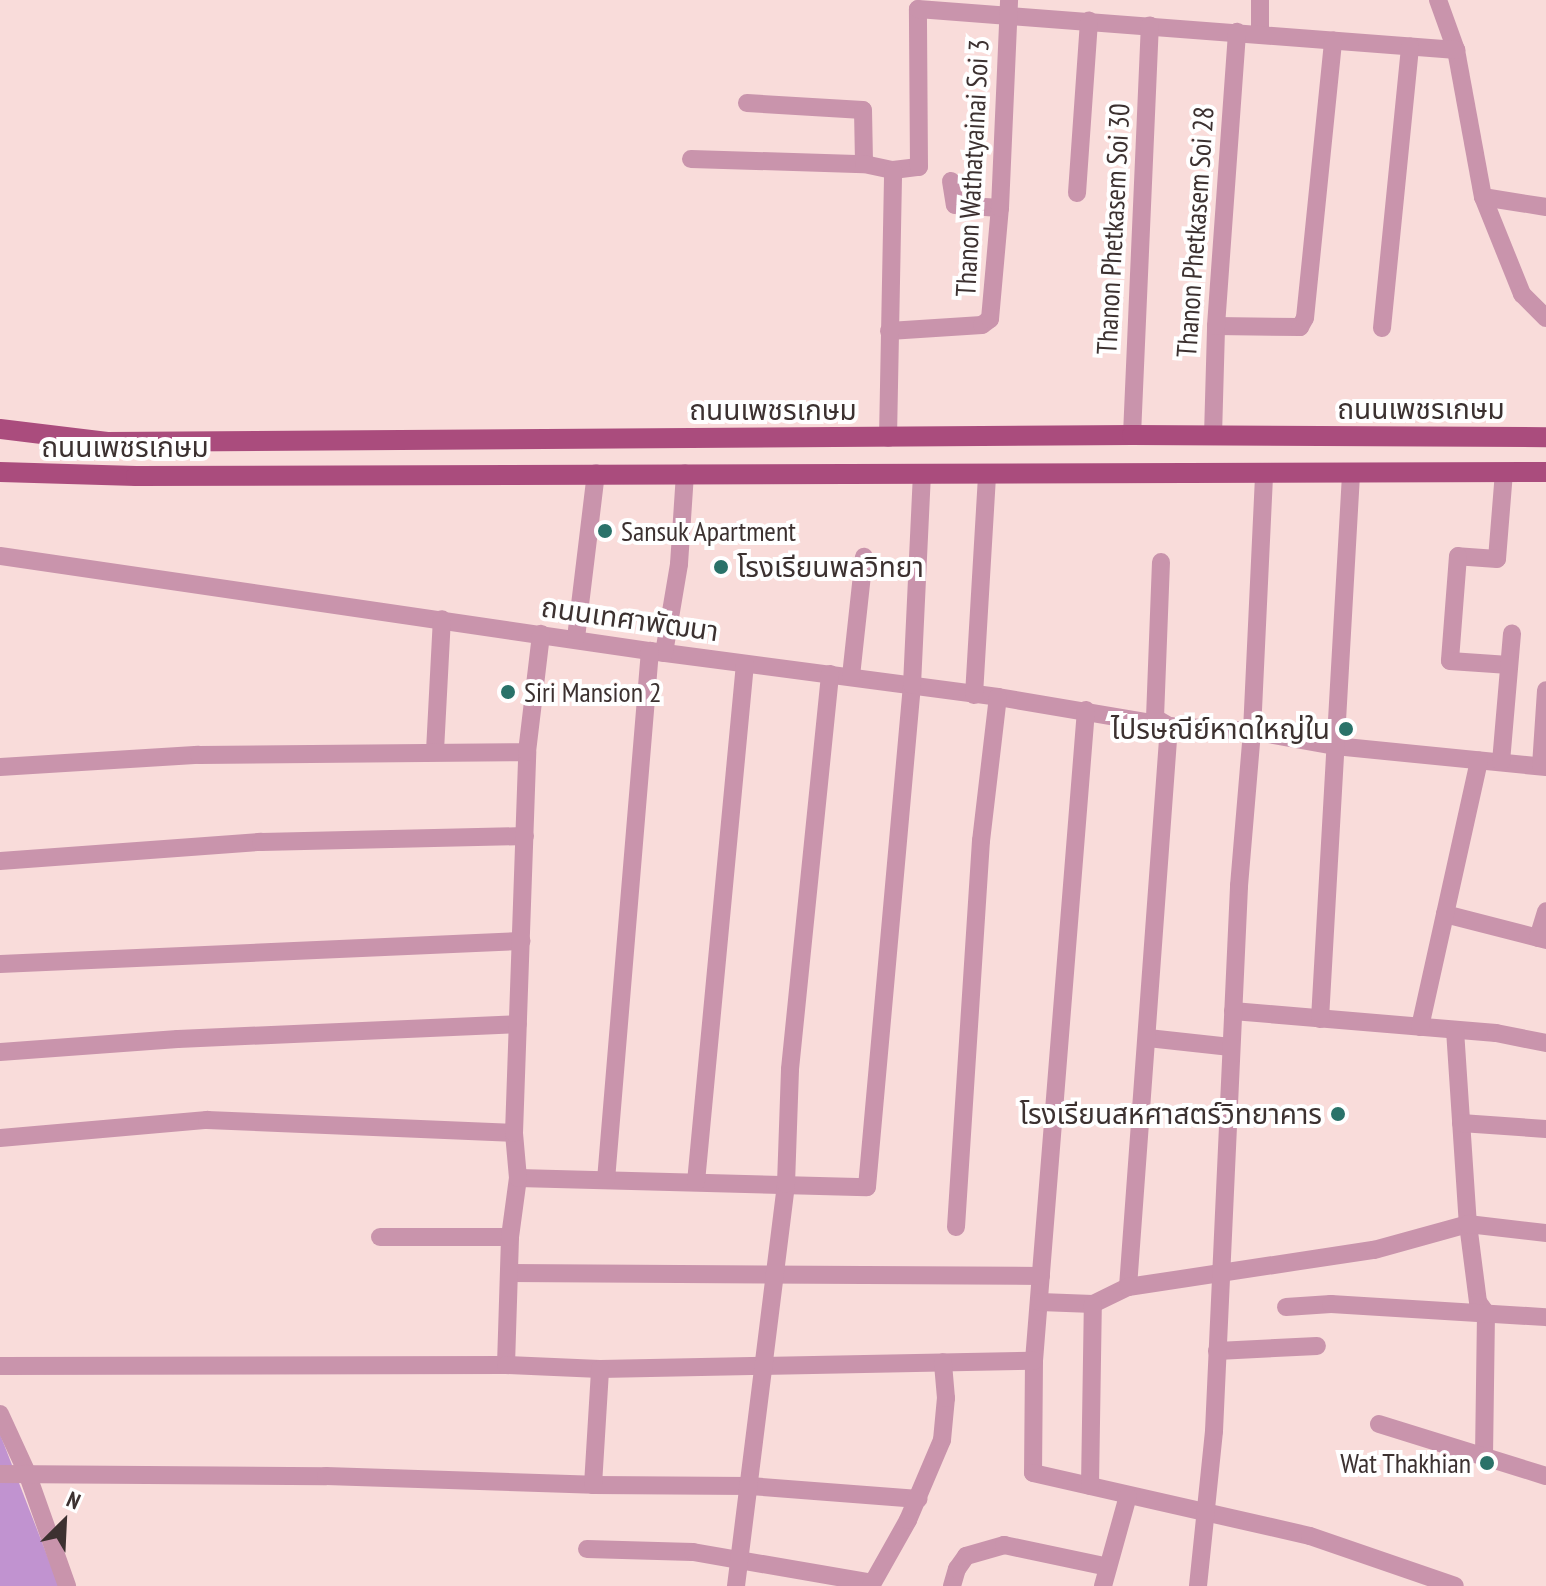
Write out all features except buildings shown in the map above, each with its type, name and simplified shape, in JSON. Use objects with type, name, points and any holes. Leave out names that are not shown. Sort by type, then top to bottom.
[{"type":"main road","name":"ถนนเพชรเกษม","points":[[0,429],[107,442],[1132,435],[1546,437]]},
{"type":"main road","points":[[1327,473],[1339,465],[1343,448],[1329,436]]},
{"type":"main road","points":[[1383,473],[1372,466],[1369,457],[1384,436]]},
{"type":"main road","points":[[778,473],[779,438]]},
{"type":"main road","points":[[471,473],[472,439]]},
{"type":"main road","name":"ถนนเพชรเกษม","points":[[0,472],[136,476],[1546,472]]},
{"type":"street","points":[[1260,0],[1260,32]]},
{"type":"street","points":[[1438,0],[1456,50],[1483,197],[1522,294],[1546,318]]},
{"type":"street","points":[[691,159],[864,164],[893,170],[919,167],[918,9],[1009,7],[1089,20],[1456,50]]},
{"type":"street","name":"Thanon Wathatyainai Soi 3","points":[[889,331],[987,323],[992,313],[1009,7]]},
{"type":"street","points":[[1077,193],[1089,20]]},
{"type":"street","name":"Thanon Phetkasem Soi 30","points":[[1132,435],[1150,25]]},
{"type":"street","name":"Thanon Phetkasem Soi 28","points":[[1213,436],[1216,326],[1237,32]]},
{"type":"street","points":[[1216,326],[1300,327],[1305,318],[1333,40]]},
{"type":"street","points":[[1382,328],[1410,46]]},
{"type":"street","points":[[747,103],[863,110],[864,164]]},
{"type":"street","points":[[888,438],[893,170]]},
{"type":"street","points":[[951,181],[955,205],[1000,208]]},
{"type":"street","points":[[1483,197],[1546,207]]},
{"type":"street","points":[[1198,1586],[1208,1514],[1264,472]]},
{"type":"street","points":[[1504,472],[1497,559],[1458,556],[1450,661],[1509,665]]},
{"type":"street","points":[[576,638],[596,473]]},
{"type":"street","points":[[606,1180],[657,652],[679,564],[685,473]]},
{"type":"street","points":[[518,1178],[867,1187],[912,685],[922,473]]},
{"type":"street","points":[[974,695],[987,473]]},
{"type":"street","points":[[1320,1019],[1351,474]]},
{"type":"street","name":"ถนนเทศาพัฒนา","points":[[0,556],[657,652],[998,697],[1169,726],[1252,731],[1335,746],[1544,766]]},
{"type":"street","points":[[851,676],[864,557]]},
{"type":"street","points":[[1128,1287],[1169,726],[1155,718],[1161,562]]},
{"type":"street","points":[[435,751],[442,619]]},
{"type":"street","points":[[1501,762],[1512,633]]},
{"type":"street","points":[[506,1365],[510,1237],[518,1178],[514,1133],[527,752],[541,634]]},
{"type":"street","points":[[696,1182],[745,664]]},
{"type":"street","points":[[736,1586],[772,1277],[786,1184],[790,1069],[830,674]]},
{"type":"street","points":[[1544,766],[1546,690]]},
{"type":"street","points":[[956,1227],[981,841],[998,697]]},
{"type":"street","points":[[1086,710],[1034,1361],[1033,1473],[1310,1536],[1455,1586]]},
{"type":"street","points":[[0,767],[199,755],[527,752]]},
{"type":"street","points":[[1420,1027],[1479,760]]},
{"type":"street","points":[[0,861],[261,842],[525,836]]},
{"type":"street","points":[[1445,914],[1542,939],[1546,911]]},
{"type":"street","points":[[0,964],[521,941]]},
{"type":"street","points":[[1233,1011],[1496,1033],[1546,1043]]},
{"type":"street","points":[[0,1052],[178,1039],[518,1024]]},
{"type":"street","points":[[1455,1030],[1468,1224],[1478,1302],[1486,1313],[1484,1455]]},
{"type":"street","points":[[1148,1038],[1231,1047]]},
{"type":"street","points":[[0,1138],[207,1120],[514,1133]]},
{"type":"street","points":[[1461,1123],[1546,1129]]},
{"type":"street","points":[[1040,1302],[1093,1304],[1128,1287],[1374,1250],[1468,1224],[1546,1233]]},
{"type":"street","points":[[380,1237],[510,1237]]},
{"type":"street","points":[[509,1273],[772,1277],[1041,1276]]},
{"type":"street","points":[[1090,1486],[1093,1304]]},
{"type":"street","points":[[1286,1307],[1331,1304],[1546,1317]]},
{"type":"street","points":[[1217,1351],[1317,1346]]},
{"type":"street","points":[[0,1366],[506,1365],[600,1369],[1034,1361]]},
{"type":"street","points":[[587,1549],[693,1552],[741,1558],[871,1584],[918,1499],[942,1440],[946,1398],[943,1362]]},
{"type":"street","points":[[593,1485],[600,1369]]},
{"type":"street","points":[[0,1414],[27,1473],[67,1586]]},
{"type":"street","points":[[1379,1424],[1546,1476]]},
{"type":"street","points":[[0,1474],[326,1476],[593,1485],[750,1486],[918,1499]]},
{"type":"street","points":[[1103,1586],[1128,1496]]},
{"type":"street","points":[[952,1586],[957,1569],[966,1556],[1004,1545],[1108,1567]]},
{"type":"shaded area","points":[[0,1434],[59,1586],[0,1586]]},
{"type":"place","name":"Sansuk Apartment","points":[[605,531]]},
{"type":"place","name":"โรงเรียนพลวิทยา","points":[[721,567]]},
{"type":"place","name":"Siri Mansion 2","points":[[508,692]]},
{"type":"place","name":"ไปรษณีย์หาดใหญ่ใน","points":[[1346,729]]},
{"type":"place","name":"โรงเรียนสหศาสตร์วิทยาคาร","points":[[1338,1114]]},
{"type":"place","name":"Wat Thakhian","points":[[1487,1463]]}]
